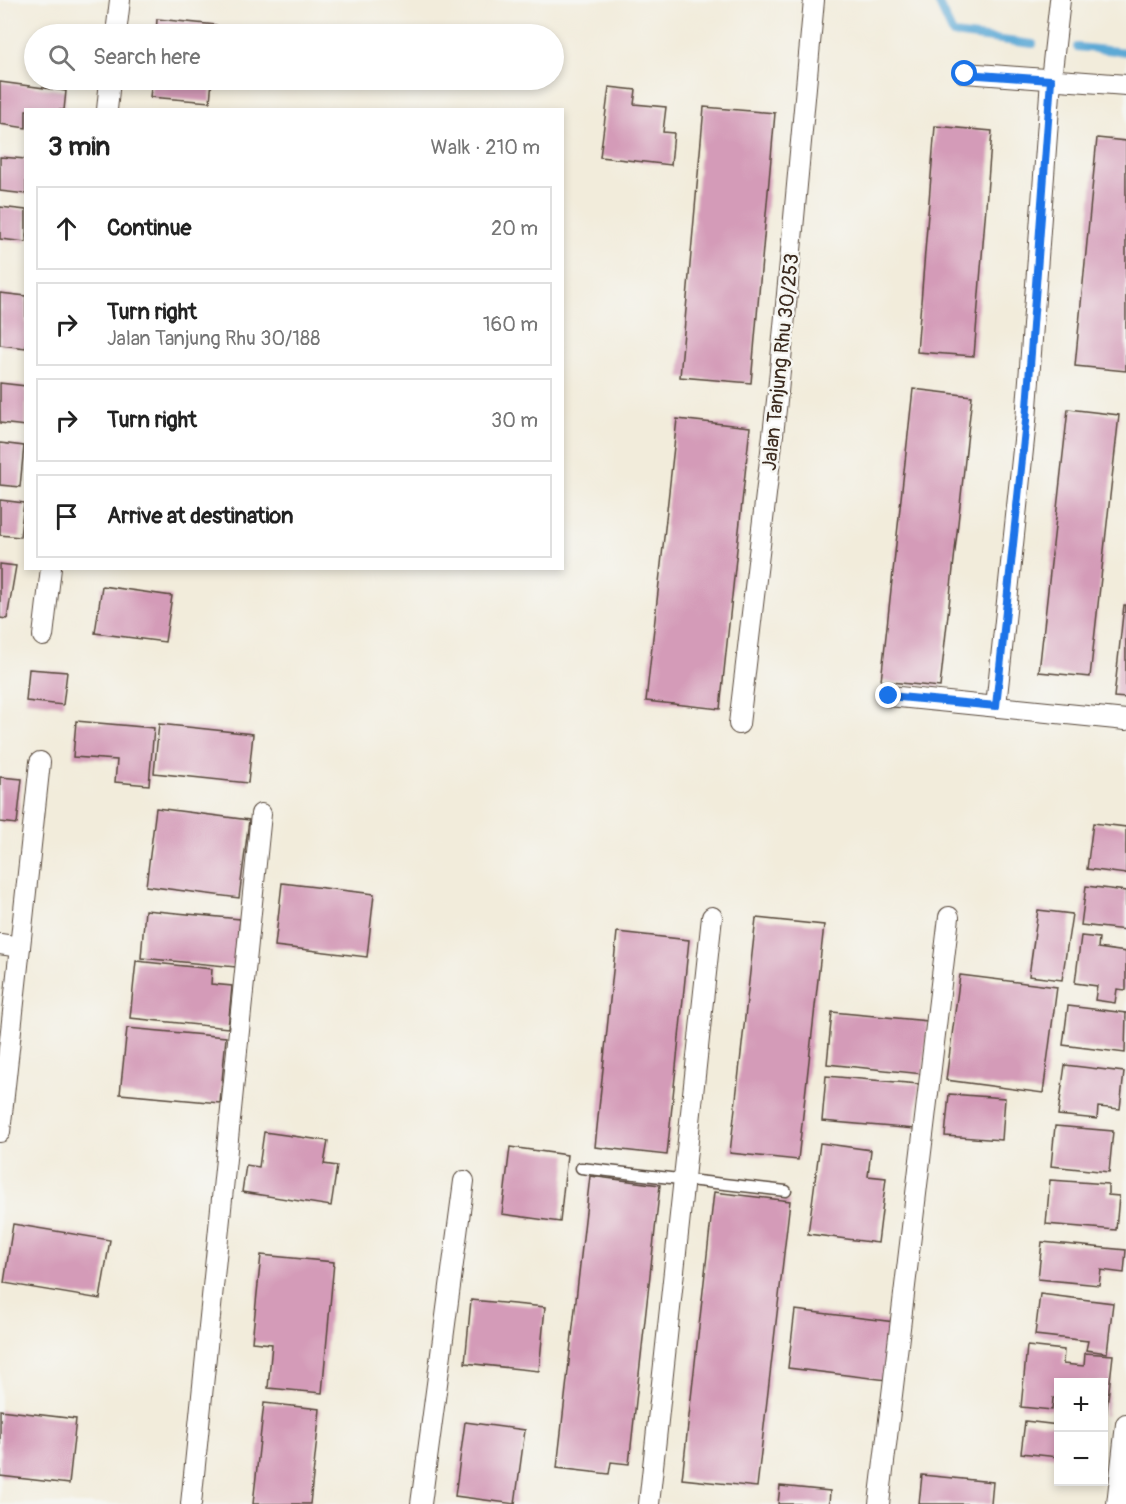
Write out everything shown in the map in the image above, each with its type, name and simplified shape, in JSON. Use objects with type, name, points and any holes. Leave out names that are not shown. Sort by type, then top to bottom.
[{"type":"street","points":[[117,24],[120,0]]},
{"type":"street","name":"Jalan Tanjung Rhu 30/253","points":[[739,723],[778,392],[814,0]]},
{"type":"street","points":[[996,706],[1026,421],[1060,0]]},
{"type":"street","points":[[965,74],[1053,70],[1126,85]]},
{"type":"street","points":[[107,108],[109,90]]},
{"type":"street","points":[[43,636],[51,570]]},
{"type":"street","points":[[889,696],[1126,720]]},
{"type":"street","points":[[0,1132],[40,762]]},
{"type":"street","points":[[191,1504],[261,814]]},
{"type":"street","points":[[879,1504],[949,916]]},
{"type":"street","points":[[648,1504],[712,917]]},
{"type":"street","points":[[0,944],[20,947]]},
{"type":"street","points":[[421,1504],[464,1181]]},
{"type":"street","points":[[1117,1504],[1126,1424]]},
{"type":"lane","points":[[581,1168],[786,1191]]},
{"type":"building","points":[[157,19],[206,24],[157,24]]},
{"type":"building","points":[[0,82],[24,85],[24,90],[66,91],[64,108],[24,108],[24,128],[0,124]]},
{"type":"building","points":[[609,87],[636,90],[634,104],[666,107],[663,132],[674,133],[671,165],[600,157]]},
{"type":"building","points":[[151,90],[211,90],[210,102],[150,97]]},
{"type":"building","points":[[704,107],[775,113],[751,383],[680,377]]},
{"type":"building","points":[[935,126],[992,131],[974,356],[917,352]]},
{"type":"building","points":[[1097,138],[1126,141],[1126,371],[1075,366]]},
{"type":"building","points":[[0,157],[24,159],[24,194],[0,191]]},
{"type":"building","points":[[0,207],[24,210],[24,242],[0,239]]},
{"type":"building","points":[[0,293],[24,296],[24,348],[0,345]]},
{"type":"building","points":[[0,383],[24,386],[24,426],[0,423]]},
{"type":"building","points":[[913,389],[972,396],[940,687],[881,681]]},
{"type":"building","points":[[1068,409],[1119,415],[1090,677],[1039,672]]},
{"type":"building","points":[[677,419],[750,427],[720,709],[646,701]]},
{"type":"building","points":[[0,443],[24,446],[20,487],[0,485]]},
{"type":"building","points":[[0,500],[24,503],[20,537],[0,535]]},
{"type":"building","points":[[0,564],[16,566],[7,619],[0,618]]},
{"type":"building","points":[[102,586],[172,596],[165,642],[95,633]]},
{"type":"building","points":[[1124,605],[1126,605],[1126,698],[1114,697]]},
{"type":"building","points":[[29,669],[67,672],[63,705],[26,701]]},
{"type":"building","points":[[76,721],[154,728],[149,785],[115,782],[117,760],[73,757]]},
{"type":"building","points":[[159,724],[253,734],[248,783],[154,773]]},
{"type":"building","points":[[0,777],[22,779],[17,824],[0,822]]},
{"type":"building","points":[[156,808],[249,820],[239,898],[146,886]]},
{"type":"building","points":[[1093,823],[1126,827],[1126,874],[1087,869]]},
{"type":"building","points":[[282,883],[374,894],[367,957],[275,946]]},
{"type":"building","points":[[1086,886],[1126,891],[1126,930],[1081,925]]},
{"type":"building","points":[[145,910],[240,919],[236,967],[141,958]]},
{"type":"building","points":[[1038,910],[1072,914],[1062,980],[1029,976]]},
{"type":"building","points":[[756,918],[824,925],[798,1160],[730,1153]]},
{"type":"building","points":[[617,932],[689,940],[667,1155],[595,1147]]},
{"type":"building","points":[[1081,936],[1099,938],[1098,948],[1126,952],[1126,990],[1117,989],[1115,1003],[1095,1000],[1097,986],[1075,983]]},
{"type":"building","points":[[136,961],[212,969],[211,984],[232,986],[228,1028],[130,1018]]},
{"type":"building","points":[[960,975],[1057,987],[1043,1093],[946,1080]]},
{"type":"building","points":[[1068,1006],[1126,1013],[1125,1053],[1063,1045]]},
{"type":"building","points":[[832,1012],[928,1021],[923,1074],[827,1064]]},
{"type":"building","points":[[127,1028],[226,1037],[220,1103],[120,1094]]},
{"type":"building","points":[[1065,1065],[1124,1072],[1120,1109],[1098,1107],[1097,1119],[1058,1115]]},
{"type":"building","points":[[826,1076],[919,1084],[915,1129],[822,1121]]},
{"type":"building","points":[[949,1094],[1005,1098],[1002,1140],[945,1136]]},
{"type":"building","points":[[1055,1126],[1113,1131],[1109,1172],[1051,1166]]},
{"type":"building","points":[[264,1132],[328,1141],[324,1164],[337,1166],[331,1206],[242,1192],[246,1165],[259,1167]]},
{"type":"building","points":[[820,1143],[871,1150],[868,1176],[886,1178],[878,1243],[808,1234]]},
{"type":"building","points":[[510,1147],[567,1155],[560,1222],[502,1214]]},
{"type":"building","points":[[590,1176],[660,1185],[629,1464],[611,1462],[609,1474],[557,1468]]},
{"type":"building","points":[[1050,1180],[1108,1184],[1108,1195],[1119,1196],[1116,1230],[1046,1224]]},
{"type":"building","points":[[714,1192],[790,1201],[757,1487],[682,1479]]},
{"type":"building","points":[[13,1224],[110,1240],[100,1299],[4,1283]]},
{"type":"building","points":[[1042,1242],[1126,1250],[1124,1273],[1101,1270],[1099,1285],[1038,1279]]},
{"type":"building","points":[[261,1255],[334,1262],[322,1393],[268,1388],[272,1344],[252,1342]]},
{"type":"building","points":[[1040,1294],[1113,1303],[1107,1353],[1086,1350],[1088,1341],[1035,1335]]},
{"type":"building","points":[[471,1300],[545,1307],[539,1371],[465,1363]]},
{"type":"building","points":[[795,1310],[895,1322],[887,1380],[788,1368]]},
{"type":"building","points":[[1027,1346],[1064,1350],[1063,1364],[1084,1366],[1085,1353],[1113,1355],[1108,1399],[1108,1378],[1054,1378],[1052,1410],[1021,1407]]},
{"type":"building","points":[[264,1403],[320,1409],[310,1504],[253,1504]]},
{"type":"building","points":[[0,1410],[76,1419],[69,1484],[0,1476]]},
{"type":"building","points":[[1025,1421],[1054,1425],[1054,1457],[1021,1453]]},
{"type":"building","points":[[465,1422],[525,1430],[515,1504],[455,1496]]},
{"type":"building","points":[[922,1475],[993,1482],[991,1504],[919,1504]]},
{"type":"building","points":[[780,1486],[830,1491],[829,1504],[778,1504]]},
{"type":"waterway","points":[[937,0],[953,34],[1033,44]]},
{"type":"waterway","points":[[1077,47],[1126,52]]},
{"type":"route","points":[[889,696],[996,706],[1026,421],[1051,80],[965,74]]}]
